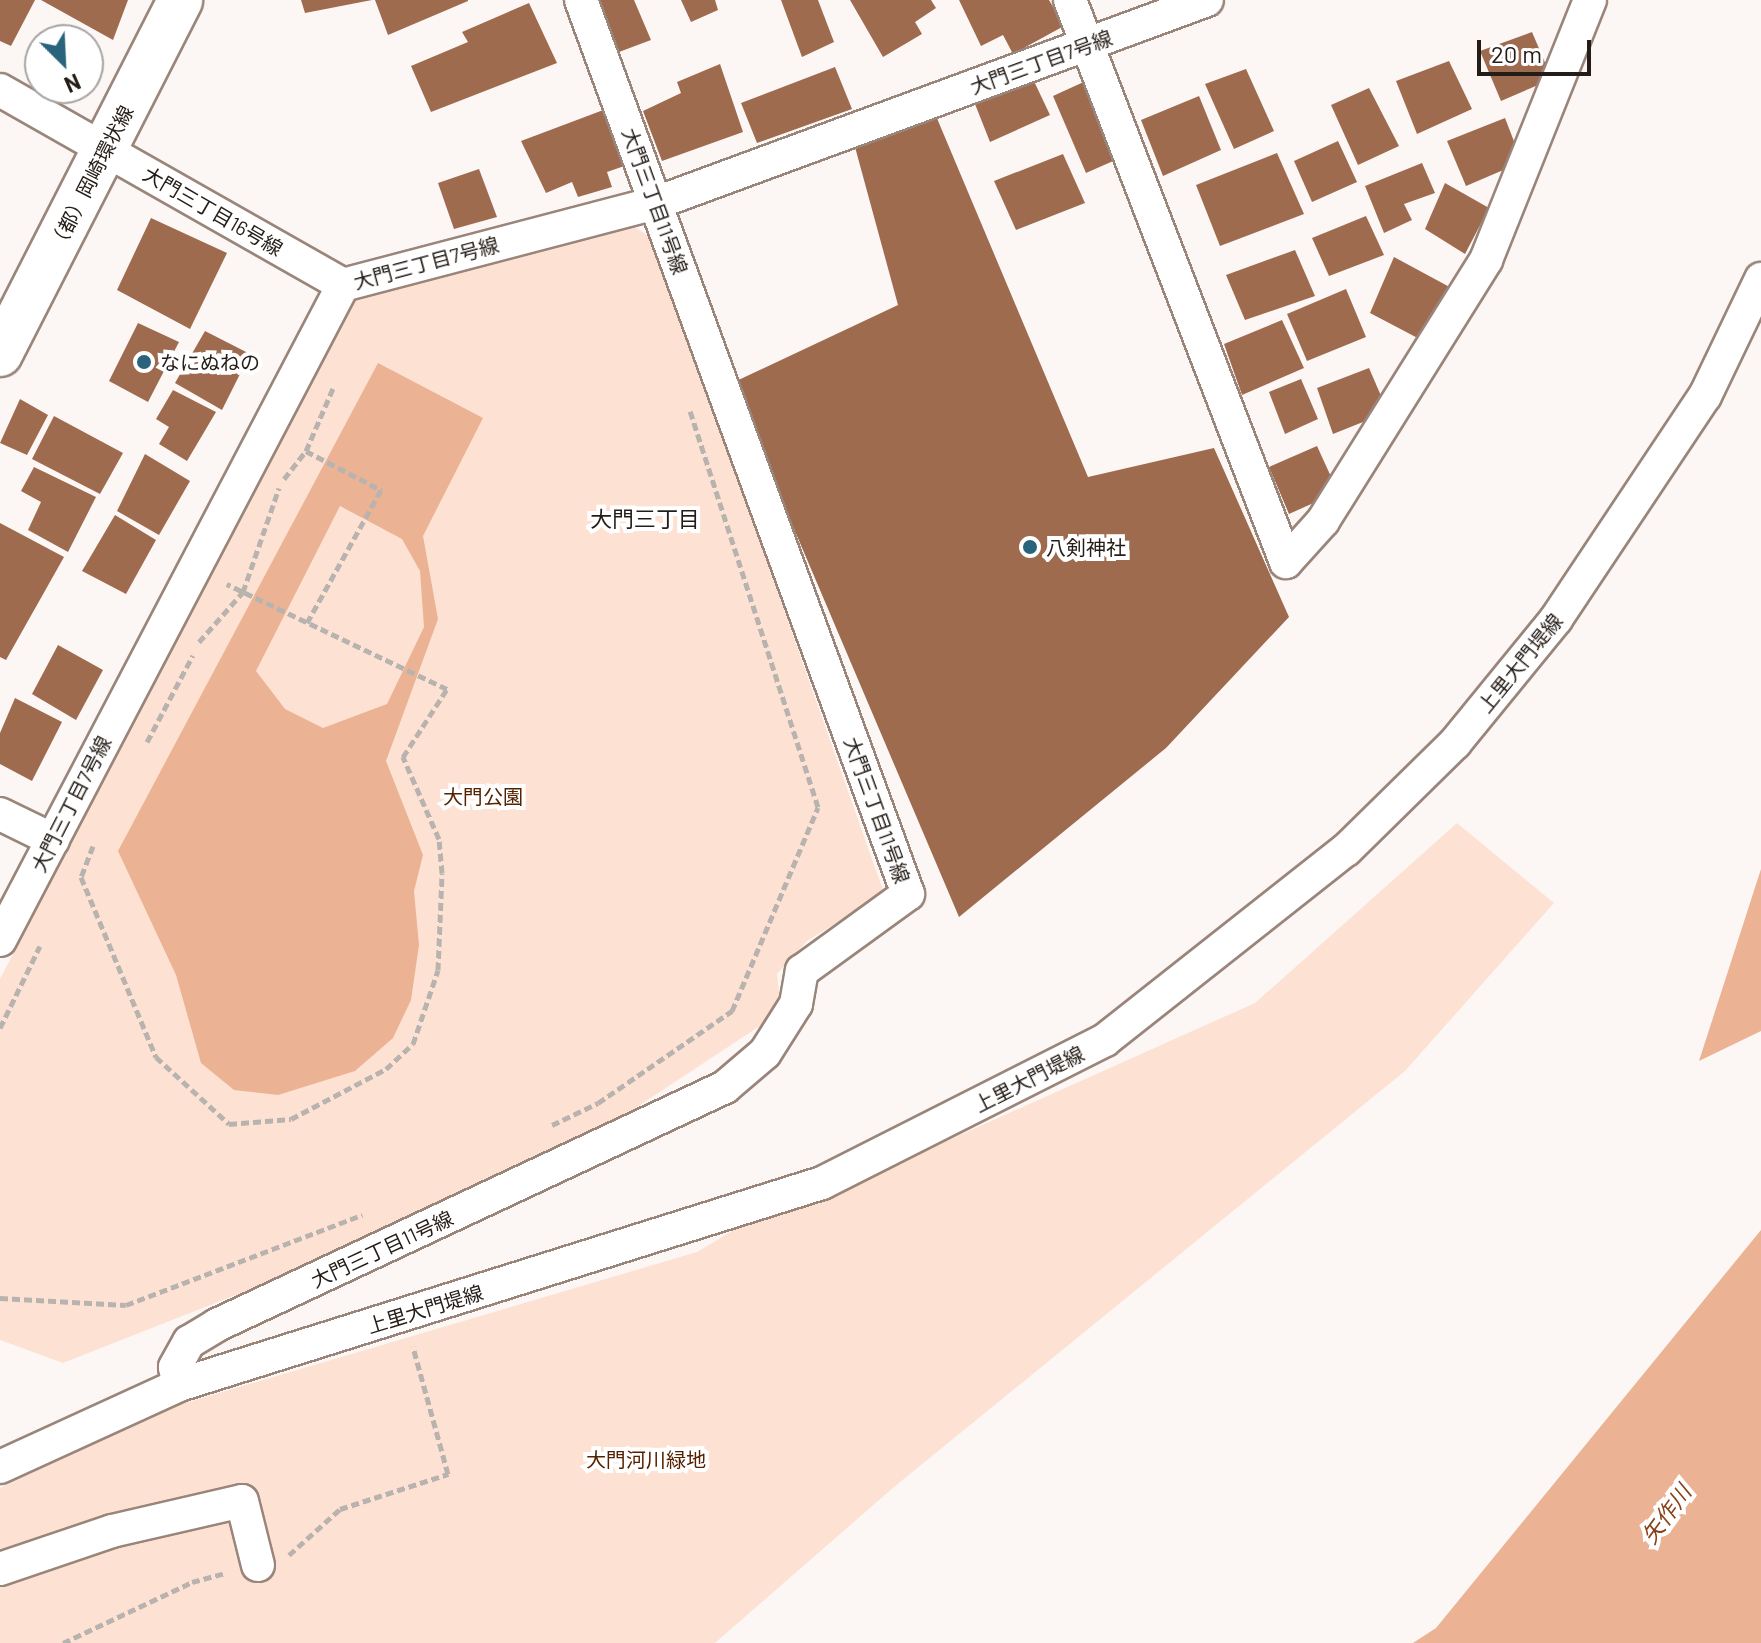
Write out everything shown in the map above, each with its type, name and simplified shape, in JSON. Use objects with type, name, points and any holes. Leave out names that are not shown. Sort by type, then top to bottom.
[{"type":"street","name":"（都）岡崎環状線","points":[[0,354],[107,150],[180,0]]},
{"type":"street","name":"大門三丁目11号線","points":[[179,1385],[175,1367],[189,1342],[217,1325],[725,1087],[765,1053],[796,1004],[802,971],[908,894],[581,0]]},
{"type":"street","points":[[1070,0],[1090,44],[1286,562],[1367,454],[1486,260],[1590,0]]},
{"type":"street","name":"大門三丁目7号線","points":[[0,940],[343,285],[656,203],[1207,0]]},
{"type":"street","name":"大門三丁目16号線","points":[[0,90],[343,285]]},
{"type":"street","name":"上里大門堤線","points":[[0,1467],[179,1385],[822,1183],[1105,1040],[1346,850],[1455,743],[1556,619],[1705,396],[1761,279]]},
{"type":"street","points":[[0,814],[53,840]]},
{"type":"street","points":[[0,1569],[112,1531],[242,1501],[258,1565]]},
{"type":"path","points":[[144,747],[197,644],[243,592],[281,483],[306,451],[337,378]]},
{"type":"path","points":[[544,1129],[598,1103],[732,1011],[818,807],[685,397]]},
{"type":"path","points":[[306,451],[381,490],[307,623]]},
{"type":"path","points":[[98,830],[81,877],[156,1057],[229,1124],[291,1119],[386,1069],[413,1044],[438,970],[439,839],[403,757],[447,689],[250,596]]},
{"type":"path","points":[[0,1298],[126,1305],[366,1213]]},
{"type":"path","points":[[404,1315],[448,1474]]},
{"type":"green space","name":"大門公園","points":[[633,226],[653,239],[884,893],[807,941],[777,974],[780,1002],[769,1020],[593,1136],[373,1241],[63,1363],[0,1340],[0,979],[357,296]]},
{"type":"green space","name":"大門河川緑地","points":[[1457,823],[1554,903],[1405,1071],[894,1487],[715,1643],[0,1643],[0,1488],[168,1408],[697,1252],[752,1219],[828,1194],[1255,1003]]},
{"type":"water","points":[[378,363],[483,418],[423,536],[438,619],[386,761],[423,855],[414,891],[419,945],[411,1000],[393,1038],[355,1071],[278,1095],[234,1090],[201,1063],[176,975],[118,851]],"holes":[[[340,506],[402,539],[420,571],[424,627],[387,704],[323,728],[285,709],[256,671]]]},
{"type":"water","points":[[1761,869],[1761,1031],[1699,1061]]},
{"type":"water","name":"矢作川","points":[[1761,1230],[1761,1643],[1413,1643],[1436,1628]]},
{"type":"building","points":[[0,0],[35,0],[11,46],[0,41]]},
{"type":"building","points":[[41,0],[128,0],[113,40],[104,35],[104,24],[84,24]]},
{"type":"building","points":[[301,0],[372,0],[305,13]]},
{"type":"building","points":[[375,0],[468,0],[468,1],[388,35]]},
{"type":"building","points":[[599,0],[634,0],[651,40],[619,52]]},
{"type":"building","points":[[681,0],[715,0],[718,10],[691,22]]},
{"type":"building","points":[[781,0],[818,0],[834,42],[802,57]]},
{"type":"building","points":[[850,0],[931,0],[936,8],[915,22],[922,34],[883,57]]},
{"type":"building","points":[[959,0],[1049,0],[1064,26],[1013,54],[1003,35],[981,46]]},
{"type":"building","points":[[529,3],[557,63],[431,112],[411,66],[468,42],[462,32]]},
{"type":"building","points":[[1532,32],[1552,79],[1501,101],[1480,51]]},
{"type":"building","points":[[1449,61],[1472,109],[1417,134],[1396,81]]},
{"type":"building","points":[[720,64],[743,132],[662,161],[643,111],[681,93],[677,82]]},
{"type":"building","points":[[835,67],[852,109],[757,143],[741,103]]},
{"type":"building","points":[[1246,69],[1274,131],[1234,149],[1205,84]]},
{"type":"building","points":[[1032,77],[1050,115],[990,142],[975,104]]},
{"type":"building","points":[[1088,80],[1120,158],[1086,173],[1053,96]]},
{"type":"building","points":[[1369,88],[1399,146],[1358,165],[1331,105]]},
{"type":"building","points":[[1199,96],[1221,150],[1163,176],[1141,120]]},
{"type":"building","points":[[606,109],[630,164],[607,172],[612,187],[578,197],[572,182],[546,193],[521,141]]},
{"type":"building","name":"八剣神社","points":[[936,116],[1088,477],[1214,448],[1289,617],[1166,748],[959,917],[732,383],[898,305],[855,147]]},
{"type":"building","points":[[1505,118],[1522,162],[1466,186],[1447,141]]},
{"type":"building","points":[[1338,141],[1357,182],[1312,202],[1294,161]]},
{"type":"building","points":[[1277,153],[1304,214],[1220,246],[1196,185]]},
{"type":"building","points":[[1063,154],[1085,203],[1016,230],[994,181]]},
{"type":"building","points":[[1422,163],[1435,193],[1404,204],[1412,220],[1384,233],[1365,186]]},
{"type":"building","points":[[479,169],[497,217],[454,229],[438,183]]},
{"type":"building","points":[[1445,183],[1489,208],[1465,254],[1425,229]]},
{"type":"building","points":[[1366,216],[1384,255],[1329,276],[1312,238]]},
{"type":"building","points":[[151,218],[227,253],[190,329],[117,290]]},
{"type":"building","points":[[1295,250],[1315,296],[1245,320],[1226,275]]},
{"type":"building","points":[[1394,257],[1457,291],[1429,344],[1370,313]]},
{"type":"building","points":[[1346,289],[1366,337],[1307,361],[1287,314]]},
{"type":"building","points":[[1282,320],[1304,368],[1242,395],[1224,344]]},
{"type":"building","name":"なにぬねの","points":[[138,323],[179,342],[148,402],[109,381]]},
{"type":"building","points":[[205,331],[250,354],[222,410],[175,383]]},
{"type":"building","points":[[1369,368],[1388,412],[1333,434],[1317,388]]},
{"type":"building","points":[[1301,379],[1318,419],[1285,434],[1269,392]]},
{"type":"building","points":[[173,390],[216,412],[187,461],[159,444],[169,427],[156,419]]},
{"type":"building","points":[[20,399],[48,415],[27,455],[0,443]]},
{"type":"building","points":[[54,416],[123,453],[100,494],[32,459]]},
{"type":"building","points":[[1317,446],[1338,492],[1289,514],[1269,467]]},
{"type":"building","points":[[145,454],[190,481],[159,535],[117,511]]},
{"type":"building","points":[[34,467],[96,497],[68,552],[28,530],[41,502],[21,491]]},
{"type":"building","points":[[115,515],[156,540],[126,594],[82,571]]},
{"type":"building","points":[[0,523],[64,557],[6,660],[0,657]]},
{"type":"building","points":[[58,645],[103,670],[76,720],[32,694]]},
{"type":"building","points":[[15,698],[62,722],[32,781],[0,764],[0,733]]},
{"type":"place","name":"なにぬねの","points":[[144,362]]},
{"type":"place","name":"八剣神社","points":[[1030,547]]},
{"type":"district","name":"大門三丁目","points":[[645,519]]}]
